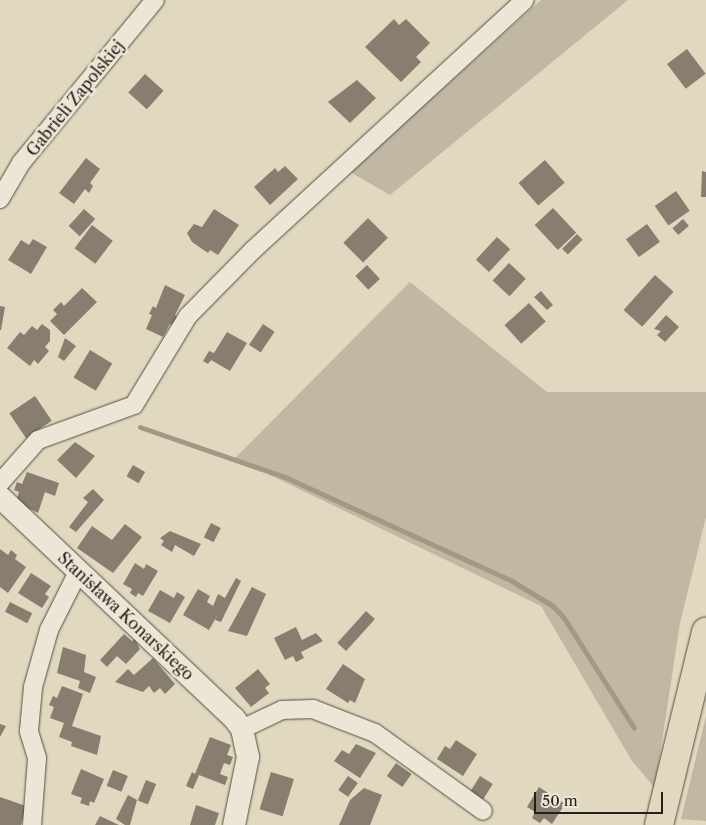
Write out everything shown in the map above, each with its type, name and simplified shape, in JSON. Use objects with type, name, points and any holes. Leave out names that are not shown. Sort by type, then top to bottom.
[{"type":"main road","points":[[659,825],[706,632]]},
{"type":"street","name":"Gabrieli Zapolskiej","points":[[0,199],[22,163],[156,0]]},
{"type":"street","points":[[0,483],[38,440],[134,405],[142,396],[148,376],[188,316],[253,250],[525,0]]},
{"type":"street","name":"Stanisława Konarskiego","points":[[3,506],[78,572],[224,708],[242,730],[248,757],[234,825]]},
{"type":"street","points":[[32,825],[37,758],[29,731],[33,687],[49,630],[78,572]]},
{"type":"street","points":[[242,730],[282,710],[313,709],[375,733],[483,811]]},
{"type":"shaded area","points":[[541,0],[628,0],[390,195],[350,172]]},
{"type":"shaded area","points":[[410,282],[547,392],[706,392],[706,517],[680,623],[655,788],[632,761],[541,606],[235,458]]},
{"type":"shaded area","points":[[706,716],[706,821],[681,819]]},
{"type":"building","points":[[394,19],[399,25],[406,19],[430,43],[416,57],[421,62],[401,82],[365,47]]},
{"type":"building","points":[[687,49],[706,74],[686,89],[667,64]]},
{"type":"building","points":[[145,74],[164,91],[147,109],[128,93]]},
{"type":"building","points":[[357,80],[376,98],[350,123],[328,102]]},
{"type":"building","points":[[86,158],[100,169],[90,183],[93,186],[89,193],[85,189],[74,204],[59,193]]},
{"type":"building","points":[[545,160],[565,183],[538,206],[519,183]]},
{"type":"building","points":[[285,166],[298,179],[270,205],[254,187],[275,168],[278,172]]},
{"type":"building","points":[[702,171],[706,172],[706,197],[701,197]]},
{"type":"building","points":[[676,191],[690,211],[668,226],[655,206]]},
{"type":"building","points":[[553,208],[576,233],[558,250],[535,225]]},
{"type":"building","points":[[84,209],[95,219],[80,236],[69,226]]},
{"type":"building","points":[[214,209],[239,225],[218,255],[210,250],[208,253],[192,242],[187,233],[194,224],[202,227]]},
{"type":"building","points":[[368,218],[388,238],[363,263],[343,243]]},
{"type":"building","points":[[683,219],[689,226],[678,235],[672,228]]},
{"type":"building","points":[[647,224],[660,242],[639,257],[626,239]]},
{"type":"building","points":[[92,225],[113,241],[95,264],[75,248]]},
{"type":"building","points":[[577,234],[583,240],[568,255],[562,249]]},
{"type":"building","points":[[497,237],[510,249],[489,272],[476,260]]},
{"type":"building","points":[[33,239],[47,247],[31,274],[8,260],[21,240],[29,245]]},
{"type":"building","points":[[509,263],[526,279],[509,296],[493,281]]},
{"type":"building","points":[[367,265],[380,279],[368,290],[355,276]]},
{"type":"building","points":[[655,275],[674,292],[642,327],[624,310]]},
{"type":"building","points":[[165,285],[185,295],[175,315],[178,317],[174,326],[170,324],[163,337],[146,329],[152,315],[149,314],[153,306],[156,308]]},
{"type":"building","points":[[82,288],[97,302],[64,335],[50,321],[57,314],[53,310],[61,302],[64,306]]},
{"type":"building","points":[[541,291],[553,305],[547,310],[534,297]]},
{"type":"building","points":[[529,303],[546,322],[521,344],[504,325]]},
{"type":"building","points":[[0,306],[5,307],[1,330],[0,330]]},
{"type":"building","points":[[666,315],[679,327],[665,342],[657,335],[661,331],[654,329]]},
{"type":"building","points":[[42,324],[50,330],[50,341],[45,347],[49,351],[38,364],[34,360],[30,366],[7,348],[20,332],[24,335],[32,326],[37,330]]},
{"type":"building","points":[[263,324],[275,332],[261,353],[249,345]]},
{"type":"building","points":[[227,332],[247,343],[230,371],[211,360],[208,364],[203,361],[209,351],[214,353]]},
{"type":"building","points":[[65,338],[76,346],[64,361],[58,357]]},
{"type":"building","points":[[90,350],[112,363],[96,391],[74,377]]},
{"type":"building","points":[[35,396],[52,421],[26,438],[9,413]]},
{"type":"building","points":[[75,442],[95,456],[76,478],[57,460]]},
{"type":"building","points":[[133,465],[145,472],[139,483],[126,476]]},
{"type":"building","points":[[27,472],[59,483],[55,496],[45,492],[38,513],[16,502],[19,492],[14,490],[17,482],[22,484]]},
{"type":"building","points":[[93,489],[104,500],[76,532],[69,527],[88,502],[83,498]]},
{"type":"building","points":[[211,523],[221,528],[214,542],[204,537]]},
{"type":"building","points":[[125,524],[142,537],[113,573],[77,548],[92,526],[112,540]]},
{"type":"building","points":[[170,531],[201,544],[194,556],[175,545],[172,552],[161,545],[164,541],[160,538]]},
{"type":"building","points":[[0,549],[8,555],[11,550],[17,555],[15,559],[26,567],[8,593],[0,587]]},
{"type":"building","points":[[135,563],[144,569],[146,564],[158,571],[143,596],[138,593],[136,597],[130,593],[132,589],[123,584]]},
{"type":"building","points":[[31,573],[51,586],[45,594],[49,597],[42,608],[18,593]]},
{"type":"building","points":[[236,578],[241,581],[221,622],[215,620],[218,614],[209,630],[183,615],[198,589],[210,596],[207,602],[213,606],[218,594],[225,598]]},
{"type":"building","points":[[252,587],[266,594],[247,636],[228,631]]},
{"type":"building","points":[[160,590],[174,598],[177,592],[185,597],[170,623],[148,611]]},
{"type":"building","points":[[10,602],[32,613],[27,623],[5,612]]},
{"type":"building","points":[[366,611],[375,619],[346,651],[337,643]]},
{"type":"building","points":[[296,627],[302,640],[316,633],[323,641],[301,652],[304,658],[296,662],[293,656],[285,660],[274,638]]},
{"type":"building","points":[[124,634],[132,641],[135,639],[140,649],[126,664],[117,656],[107,667],[100,660]]},
{"type":"building","points":[[63,647],[86,655],[84,672],[96,677],[90,693],[78,688],[80,681],[57,673]]},
{"type":"building","points":[[153,658],[175,684],[165,694],[160,688],[154,693],[149,686],[143,692],[115,682],[128,669],[134,675]]},
{"type":"building","points":[[343,664],[365,679],[355,703],[350,700],[348,703],[326,689]]},
{"type":"building","points":[[258,669],[270,684],[265,688],[269,693],[251,707],[235,688]]},
{"type":"building","points":[[62,686],[83,694],[72,726],[101,736],[97,755],[71,746],[72,742],[59,737],[64,723],[50,718],[54,707],[49,705],[53,696],[57,698]]},
{"type":"building","points":[[0,724],[6,726],[0,737]]},
{"type":"building","points":[[210,737],[231,745],[227,755],[233,757],[230,765],[224,763],[220,774],[228,777],[225,785],[199,775],[193,789],[186,786],[192,772],[195,774]]},
{"type":"building","points":[[456,740],[477,754],[463,776],[437,759],[445,746],[450,749]]},
{"type":"building","points":[[356,744],[376,753],[360,778],[334,761],[342,750],[349,754]]},
{"type":"building","points":[[396,763],[412,774],[402,787],[387,776]]},
{"type":"building","points":[[81,769],[104,779],[94,803],[90,801],[89,806],[80,803],[82,798],[71,794]]},
{"type":"building","points":[[113,770],[128,776],[121,792],[107,786]]},
{"type":"building","points":[[271,772],[294,779],[283,816],[260,809]]},
{"type":"building","points":[[348,776],[358,783],[348,797],[338,790]]},
{"type":"building","points":[[480,776],[493,784],[482,801],[469,793]]},
{"type":"building","points":[[146,780],[156,784],[148,805],[138,800]]},
{"type":"building","points":[[539,787],[565,804],[552,824],[544,818],[540,823],[532,818],[535,812],[527,807]]},
{"type":"building","points":[[364,788],[382,795],[370,825],[339,825],[350,800]]},
{"type":"building","points":[[128,795],[137,800],[130,825],[125,825],[116,819]]},
{"type":"building","points":[[0,797],[26,806],[21,825],[0,825]]},
{"type":"building","points":[[196,805],[219,813],[215,825],[190,825]]},
{"type":"building","points":[[100,816],[119,825],[95,825]]},
{"type":"waterway","points":[[140,427],[285,477],[512,581],[553,606],[564,618],[634,728]]}]
